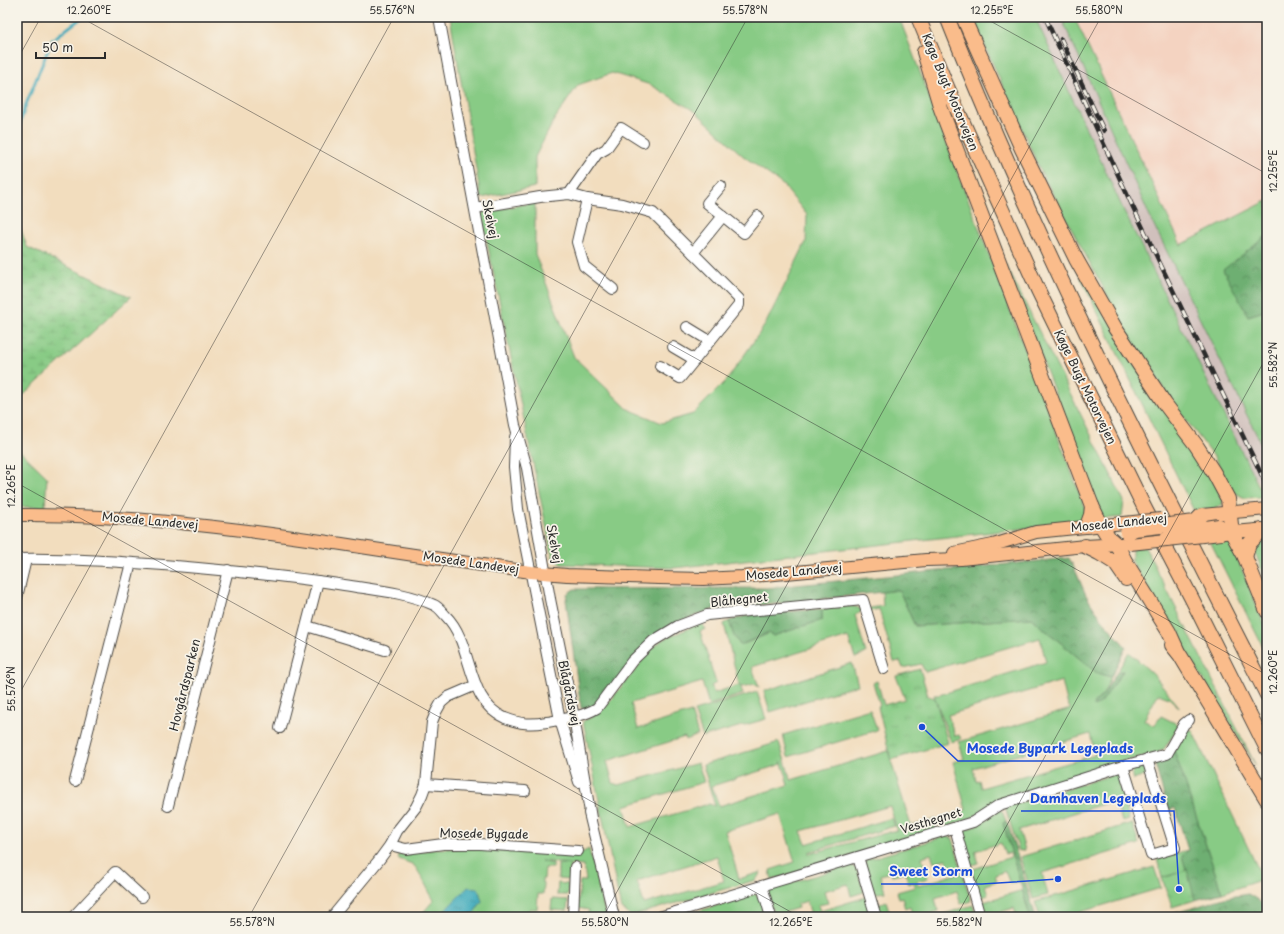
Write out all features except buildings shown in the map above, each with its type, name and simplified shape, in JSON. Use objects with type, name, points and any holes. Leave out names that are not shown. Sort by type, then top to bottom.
[{"type":"highway","points":[[914,17],[941,110],[1092,506],[1091,515],[1094,526],[1109,538],[1124,536],[1135,529],[1195,522],[1202,515]]},
{"type":"highway","name":"Køge Bugt Motorvejen","points":[[918,17],[948,89],[1038,290],[1145,509],[1267,749]]},
{"type":"highway","name":"Køge Bugt Motorvejen","points":[[947,17],[976,92],[1041,238],[1167,498],[1267,695]]},
{"type":"highway","points":[[963,17],[1022,149],[1076,259],[1114,328],[1165,404],[1196,445],[1214,473],[1228,499],[1230,513],[1222,527],[1174,533],[1167,539]]},
{"type":"highway","points":[[1222,527],[1245,557],[1267,611]]},
{"type":"highway","points":[[1245,557],[1249,544],[1264,530]]},
{"type":"highway","points":[[1124,536],[1125,561],[1169,632],[1178,652],[1267,800]]},
{"type":"highway","points":[[1085,546],[1115,563],[1164,636],[1178,652]]},
{"type":"main road","points":[[1230,513],[1267,509]]},
{"type":"main road","name":"Mosede Landevej","points":[[17,515],[107,517],[175,522],[243,530],[530,572],[567,575],[666,578],[734,578],[926,560],[968,559],[1085,546],[1124,536]]},
{"type":"main road","points":[[1202,515],[1222,527],[1264,530]]},
{"type":"main road","name":"Mosede Landevej","points":[[926,560],[993,545],[1036,532],[1094,526],[1124,536],[1167,539]]},
{"type":"street","name":"Skelvej","points":[[438,17],[515,425],[527,468],[545,573]]},
{"type":"street","points":[[570,194],[596,154],[606,149],[621,128],[643,142]]},
{"type":"street","points":[[721,186],[707,203],[723,216],[744,233],[758,216]]},
{"type":"street","points":[[475,208],[540,196],[570,194],[587,199],[622,204],[653,213],[739,299],[739,306],[680,378],[660,366]]},
{"type":"street","points":[[587,199],[577,242],[584,266],[613,290]]},
{"type":"street","points":[[693,253],[723,216]]},
{"type":"street","points":[[687,327],[710,341]]},
{"type":"street","points":[[673,347],[695,360]]},
{"type":"street","name":"Skelvej","points":[[515,425],[514,466],[518,509],[530,572]]},
{"type":"street","points":[[17,597],[22,559],[131,563],[228,570],[318,581],[414,597],[436,606],[450,620],[459,634],[476,685],[487,705],[501,716],[519,724],[536,724],[560,720]]},
{"type":"street","points":[[74,781],[131,563]]},
{"type":"street","name":"Hovgårdsparken","points":[[168,806],[228,570]]},
{"type":"street","name":"Blågårdsvej","points":[[530,572],[560,720],[591,818]]},
{"type":"street","name":"Blågårdsvej","points":[[545,573],[574,717],[591,818],[614,917]]},
{"type":"street","points":[[280,728],[318,581]]},
{"type":"street","name":"Blåhegnet","points":[[560,720],[574,717],[597,708],[632,661],[653,641],[678,626],[707,615],[863,600],[884,669]]},
{"type":"street","points":[[307,626],[385,650]]},
{"type":"street","points":[[332,917],[390,845],[397,831],[416,807],[426,784],[432,722],[436,712],[448,697],[476,685]]},
{"type":"street","name":"Vesthegnet","points":[[659,917],[673,915],[762,886],[955,828],[973,822],[999,805],[1123,766],[1167,754],[1184,724],[1189,720]]},
{"type":"street","points":[[1123,766],[1151,855],[1174,848],[1147,759]]},
{"type":"street","points":[[426,784],[525,791]]},
{"type":"street","points":[[955,828],[980,917]]},
{"type":"street","name":"Mosede Bygade","points":[[390,845],[406,849],[443,844],[480,844],[578,851]]},
{"type":"street","points":[[858,857],[876,917]]},
{"type":"street","points":[[573,917],[575,867]]},
{"type":"street","points":[[73,917],[115,872],[142,897]]},
{"type":"street","points":[[762,886],[771,917]]},
{"type":"shaded area","points":[[1035,17],[1061,17],[1150,217],[1267,456],[1267,496],[1251,471],[1123,209]]},
{"type":"shaded area","points":[[1074,17],[1267,17],[1267,201],[1181,245]]},
{"type":"green space","points":[[450,17],[899,17],[1090,521],[674,568],[561,564],[553,559],[481,213],[535,202],[535,254],[574,357],[628,409],[662,423],[693,414],[727,380],[765,325],[806,242],[807,215],[783,185],[742,155],[696,112],[651,85],[612,73],[578,85],[554,120],[535,157],[535,187],[481,198]]},
{"type":"green space","points":[[972,17],[1035,17],[1123,209],[1264,497],[1245,498],[1233,492],[1215,458],[1171,400],[1128,334],[1041,172]]},
{"type":"green space","points":[[1061,17],[1074,17],[1181,245],[1267,201],[1267,237],[1265,238],[1248,316],[1267,310],[1267,456],[1150,217]]},
{"type":"green space","points":[[17,218],[27,247],[131,297],[17,401]]},
{"type":"green space","points":[[1265,237],[1267,237],[1267,310],[1248,316],[1223,270]]},
{"type":"green space","points":[[1006,265],[1124,501],[1122,517],[1103,519]]},
{"type":"green space","points":[[1076,268],[1210,473],[1223,500],[1222,505],[1215,509],[1194,511]]},
{"type":"green space","points":[[17,448],[47,477],[45,507],[17,507]]},
{"type":"green space","points":[[1229,538],[1267,631],[1267,655],[1210,541]]},
{"type":"green space","points":[[1267,538],[1267,581],[1254,551],[1256,542]]},
{"type":"green space","points":[[1145,547],[1256,766],[1132,562],[1132,548]]},
{"type":"green space","points":[[1069,558],[1090,602],[1104,622],[1126,647],[1111,677],[1097,673],[1031,618],[915,626],[899,590],[788,603],[720,607],[672,624],[596,704],[586,710],[581,708],[566,600],[567,594],[574,589],[766,588]]},
{"type":"green space","points":[[899,590],[915,626],[1031,618],[1097,673],[1111,677],[1103,695],[1094,703],[1095,707],[1123,671],[1117,672],[1129,652],[1154,675],[1180,708],[1169,698],[1158,694],[1144,720],[1154,726],[1161,716],[1179,725],[1164,749],[1157,753],[1107,766],[1006,797],[972,818],[946,827],[942,817],[966,810],[953,762],[964,759],[959,742],[1071,709],[1068,706],[1062,681],[948,715],[955,736],[959,735],[961,739],[951,742],[934,695],[939,695],[1046,662],[1040,638],[925,672],[921,664],[903,668],[900,661],[894,662],[879,609],[870,611],[870,608],[883,606],[882,592]],"holes":[[[1090,734],[1095,755],[981,788],[979,780],[976,781],[973,768]]]},
{"type":"green space","points":[[849,606],[861,609],[861,612],[855,615],[866,653],[855,658],[848,637],[752,667],[759,687],[754,684],[742,687],[740,685],[743,694],[709,705],[702,682],[631,703],[638,729],[691,712],[698,735],[686,740],[685,737],[607,761],[613,783],[618,785],[698,763],[704,782],[624,806],[630,827],[709,804],[715,806],[703,765],[779,742],[791,780],[888,751],[911,826],[936,819],[936,830],[772,880],[770,870],[795,862],[780,814],[725,831],[739,879],[761,872],[756,880],[631,916],[621,909],[583,721],[602,710],[648,652],[662,640],[701,623],[706,629],[700,631],[716,683],[711,686],[714,693],[739,685],[724,624],[729,621],[734,636],[744,644],[770,633],[773,636],[822,620],[822,609]],"holes":[[[781,761],[787,777],[788,785],[719,806],[712,786],[782,764]],[[890,806],[897,830],[809,854],[809,852],[895,826],[892,818],[806,844],[801,831]],[[717,856],[724,881],[644,904],[637,881]]]},
{"type":"green space","points":[[822,609],[822,620],[773,636],[769,633],[740,645],[734,636],[729,621],[749,615]]},
{"type":"green space","points":[[852,663],[858,685],[770,712],[764,691]]},
{"type":"green space","points":[[920,669],[928,696],[935,698],[948,743],[891,760],[878,707],[880,705],[873,683],[877,681],[884,705],[905,699],[896,676]]},
{"type":"green space","points":[[1123,671],[1103,700],[1094,707],[1094,703],[1103,695],[1117,672]]},
{"type":"green space","points":[[757,692],[766,719],[703,737],[694,711]]},
{"type":"green space","points":[[870,709],[877,730],[788,757],[783,735]]},
{"type":"green space","points":[[1185,729],[1192,730],[1263,879],[1222,893],[1174,751]]},
{"type":"green space","points":[[1174,750],[1222,893],[1195,900],[1182,856],[1188,850],[1175,808],[1168,810],[1155,764]]},
{"type":"green space","points":[[1140,766],[1146,770],[1148,775],[1133,780],[1133,771]]},
{"type":"green space","points":[[1119,773],[1124,776],[1125,781],[1119,784],[1129,820],[1122,822],[1116,800],[1019,830],[1025,850],[1019,851],[1005,807]]},
{"type":"green space","points":[[999,810],[1002,811],[1006,821],[1003,823],[1020,881],[1010,884],[1005,871],[995,875],[997,881],[985,885],[988,895],[979,898],[970,870],[1011,857],[1010,853],[1005,854],[1001,843],[975,851],[979,863],[968,866],[960,837],[962,832],[981,823]]},
{"type":"green space","points":[[1006,821],[1036,917],[1030,917],[1003,823]]},
{"type":"green space","points":[[1132,823],[1139,844],[1042,873],[1048,895],[1033,899],[1020,857]]},
{"type":"green space","points":[[947,836],[953,839],[961,867],[950,871],[946,859],[934,862],[931,854],[922,857],[928,878],[917,881],[918,886],[962,872],[971,901],[961,904],[957,891],[935,898],[938,911],[928,914],[929,917],[913,917],[910,907],[905,909],[902,897],[899,898],[897,892],[915,887],[914,882],[909,884],[905,872],[892,875],[891,872],[880,875],[885,892],[872,894],[864,866],[866,860]]},
{"type":"green space","points":[[475,848],[579,854],[589,849],[606,917],[587,917],[589,910],[578,908],[580,881],[586,881],[584,866],[570,865],[569,880],[558,879],[558,864],[569,864],[541,861],[553,864],[553,868],[545,868],[544,879],[542,879],[542,883],[544,884],[543,894],[538,894],[537,909],[529,909],[528,917],[419,917],[434,900],[414,866],[399,859],[398,855],[435,849]]},
{"type":"green space","points":[[1188,850],[1182,856],[1187,870],[1162,878],[1157,859]]},
{"type":"green space","points":[[851,865],[857,869],[864,892],[851,896],[848,884],[824,891],[828,903],[818,905],[820,911],[866,897],[872,917],[859,917],[858,914],[848,917],[818,917],[817,913],[811,915],[807,901],[797,904],[798,908],[785,912],[786,917],[774,917],[767,894],[770,889]]},
{"type":"green space","points":[[1154,867],[1161,888],[1064,917],[1040,917],[1035,902]]},
{"type":"green space","points":[[1187,870],[1195,900],[1172,907],[1162,878]]},
{"type":"green space","points":[[558,883],[568,884],[568,895],[557,895]]},
{"type":"green space","points":[[1023,890],[1030,917],[1017,917],[1014,908],[997,913],[998,917],[984,917],[980,903]]},
{"type":"green space","points":[[755,894],[761,898],[766,917],[681,917],[682,916]]},
{"type":"green space","points":[[1248,894],[1264,906],[1267,917],[1163,917],[1224,898]]},
{"type":"green space","points":[[552,899],[568,900],[567,911],[551,910]]},
{"type":"green space","points":[[886,901],[891,917],[880,917],[877,906]]},
{"type":"green space","points":[[973,905],[976,917],[934,917]]},
{"type":"water","points":[[468,887],[478,888],[482,901],[471,917],[441,917],[443,912]]},
{"type":"waterway","points":[[17,133],[25,107],[52,40],[80,19],[96,17]]},
{"type":"railway","points":[[1045,17],[1132,205],[1267,486]]},
{"type":"railway","points":[[1061,39],[1104,131]]},
{"type":"place","name":"Mosede Bypark Legeplads","points":[[922,727]]},
{"type":"place","name":"Sweet Storm","points":[[1058,879]]},
{"type":"place","name":"Damhaven Legeplads","points":[[1179,889]]}]
